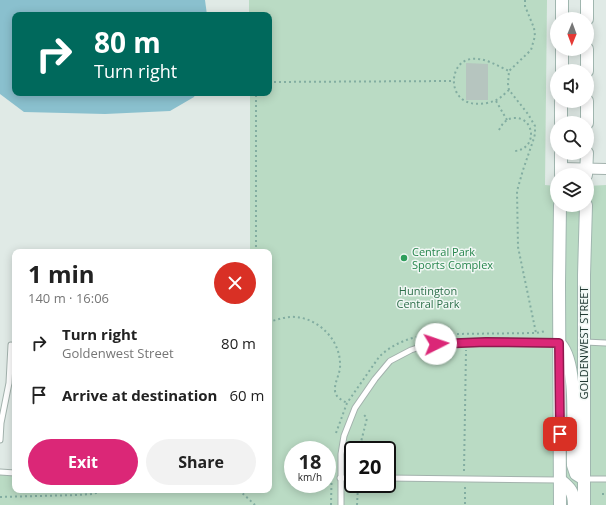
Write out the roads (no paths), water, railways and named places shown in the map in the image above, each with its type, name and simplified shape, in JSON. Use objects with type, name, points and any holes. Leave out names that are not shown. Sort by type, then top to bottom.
[{"type":"main road","points":[[562,0],[562,12]]},
{"type":"main road","points":[[587,0],[587,12]]},
{"type":"main road","points":[[560,212],[560,505]]},
{"type":"main road","name":"GOLDENWEST STREET","points":[[584,505],[584,275],[586,212]]},
{"type":"main road","points":[[559,343],[565,349],[571,368],[573,384],[573,465],[576,474],[584,479]]},
{"type":"main road","points":[[560,480],[570,489],[574,499],[574,505]]},
{"type":"street","points":[[594,171],[606,169]]},
{"type":"lane","points":[[584,342],[606,343]]},
{"type":"lane","points":[[341,505],[341,454],[344,436],[355,408],[390,361],[411,350],[426,345],[446,343],[559,343]]},
{"type":"lane","points":[[0,440],[1,423],[10,383],[11,345]]},
{"type":"lane","points":[[0,472],[12,473]]},
{"type":"lane","points":[[396,478],[560,480]]},
{"type":"lane","points":[[584,479],[606,479]]},
{"type":"water","points":[[0,0],[205,0],[207,12],[12,12],[12,96],[194,96],[170,111],[105,114],[24,112],[0,94]]},
{"type":"place","name":"Central Park Sports Complex","points":[[404,258]]},
{"type":"park label","name":"Huntington Central Park","points":[[428,297]]}]
